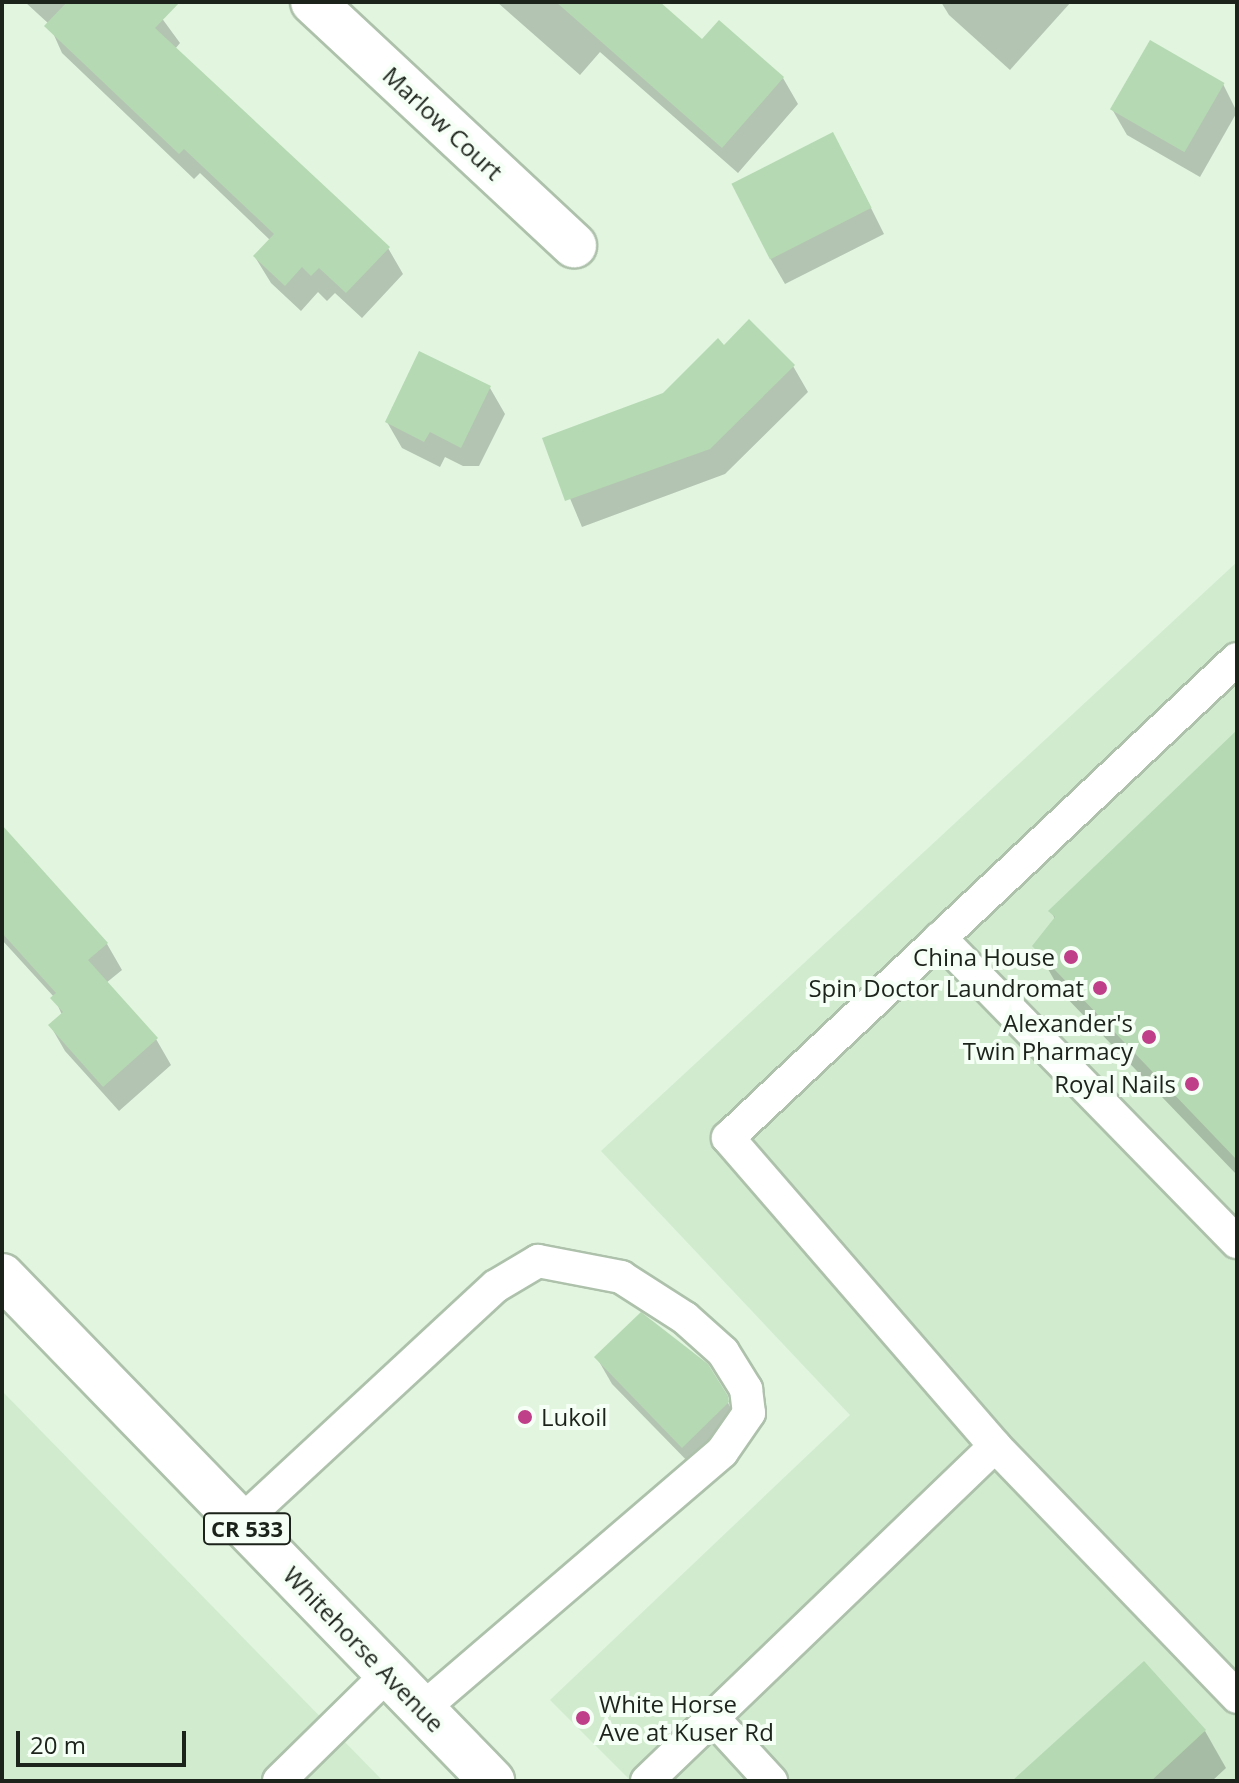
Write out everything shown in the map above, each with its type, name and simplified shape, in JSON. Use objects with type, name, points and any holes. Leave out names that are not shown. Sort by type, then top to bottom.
[{"type":"main road","name":"Marlow Court","points":[[313,2],[574,245]]},
{"type":"main road","name":"Whitehorse Avenue","points":[[2,1276],[492,1781]]},
{"type":"lane","points":[[1237,659],[728,1138],[995,1446],[1237,1697]]},
{"type":"lane","points":[[940,938],[1237,1242]]},
{"type":"lane","points":[[241,1522],[496,1286],[538,1261],[621,1277],[685,1318],[723,1352],[746,1389],[749,1413],[722,1452],[422,1709]]},
{"type":"lane","points":[[647,1781],[995,1446]]},
{"type":"lane","points":[[279,1781],[388,1674]]},
{"type":"lane","points":[[713,1718],[771,1781]]},
{"type":"shaded area","points":[[1237,562],[1237,1781],[631,1781],[550,1700],[850,1415],[601,1151]]},
{"type":"shaded area","points":[[2,1391],[383,1781],[2,1781]]},
{"type":"building","points":[[67,2],[180,2],[155,28],[390,247],[346,293],[319,268],[311,276],[302,267],[285,286],[253,256],[274,234],[184,149],[179,154],[44,26]]},
{"type":"building","points":[[556,2],[660,2],[702,39],[719,20],[784,77],[722,148]]},
{"type":"building","points":[[1150,40],[1224,83],[1184,152],[1110,109]]},
{"type":"building","points":[[833,132],[872,208],[770,259],[731,184]]},
{"type":"building","points":[[749,319],[795,365],[710,449],[565,501],[542,438],[663,393],[718,338],[724,345]]},
{"type":"building","points":[[419,351],[491,386],[461,448],[430,432],[424,442],[385,422]]},
{"type":"building","points":[[1237,730],[1237,1160],[1032,946],[1055,917],[1048,911]]},
{"type":"building","points":[[2,825],[108,943],[88,960],[158,1038],[103,1087],[48,1025],[63,1012],[50,998],[56,993],[2,933]]},
{"type":"building","points":[[641,1312],[708,1364],[728,1396],[729,1402],[682,1448],[594,1357]]},
{"type":"building","points":[[1144,1661],[1206,1730],[1151,1781],[1012,1781]]},
{"type":"place","name":"China House","points":[[1071,957]]},
{"type":"place","name":"Spin Doctor Laundromat","points":[[1100,988]]},
{"type":"place","name":"Alexander's Twin Pharmacy","points":[[1149,1037]]},
{"type":"place","name":"Royal Nails","points":[[1192,1084]]},
{"type":"place","name":"Lukoil","points":[[525,1417]]},
{"type":"place","name":"White Horse Ave at Kuser Rd","points":[[583,1718]]}]
